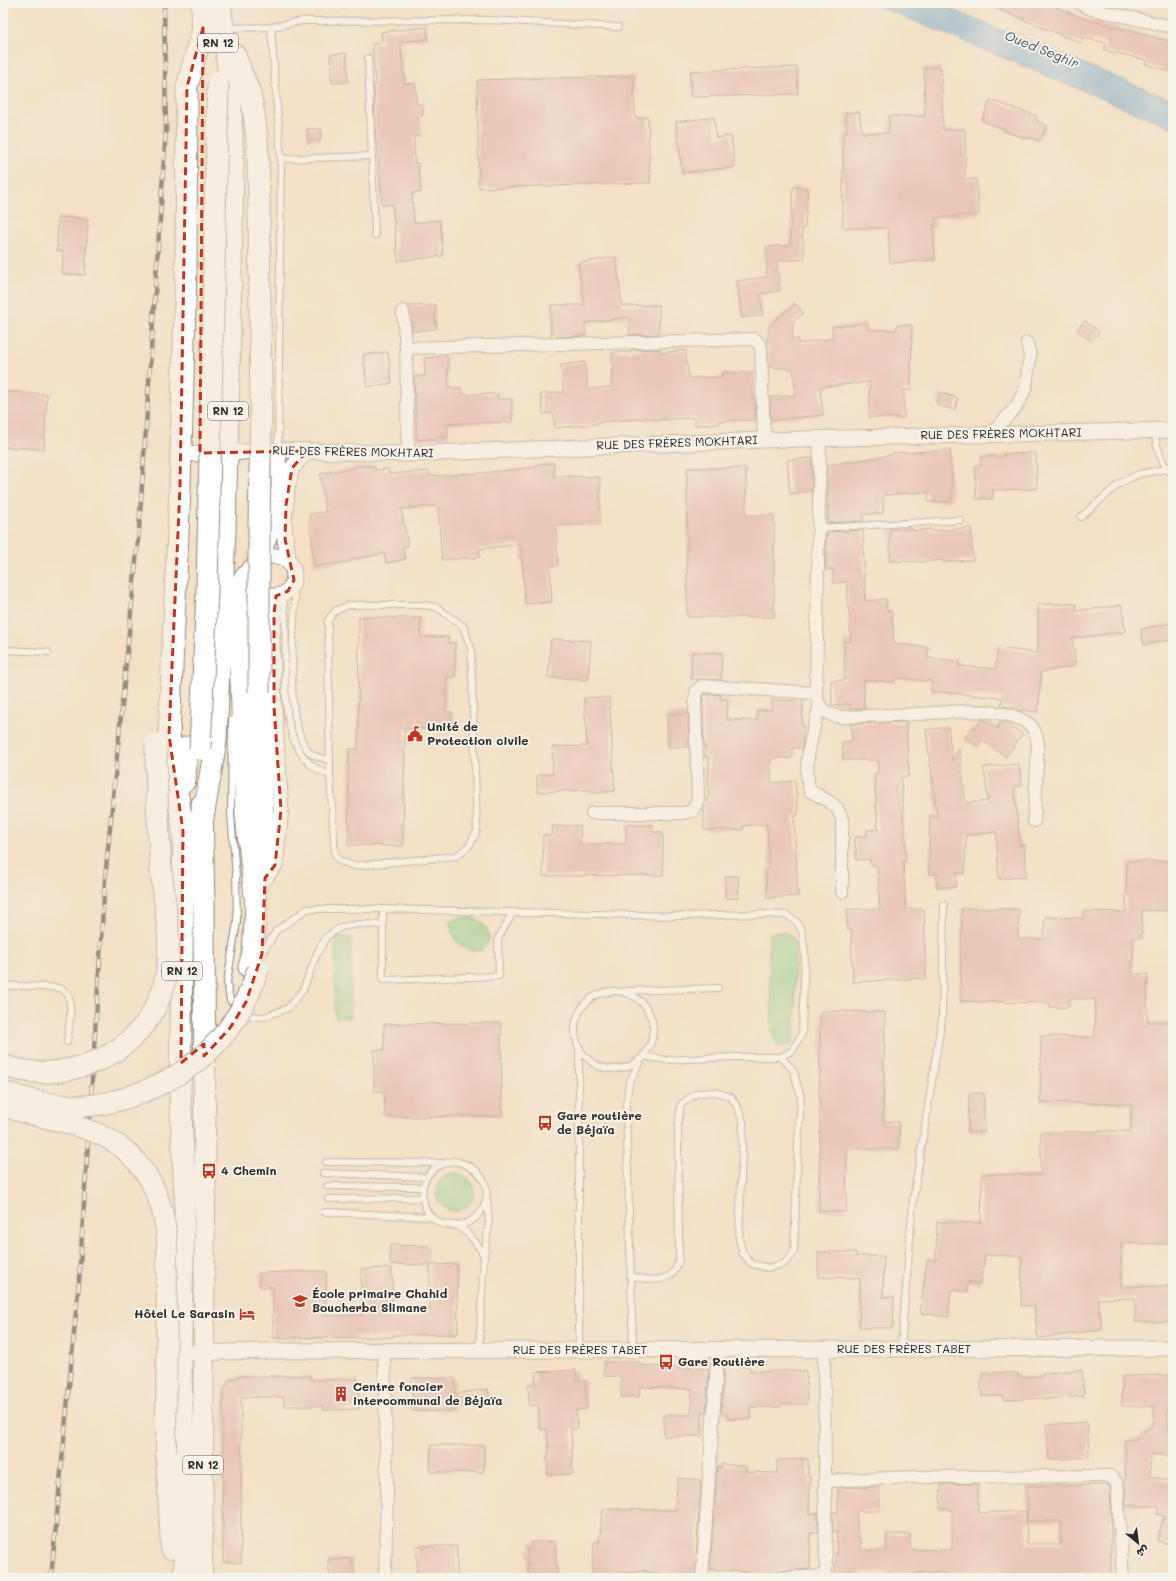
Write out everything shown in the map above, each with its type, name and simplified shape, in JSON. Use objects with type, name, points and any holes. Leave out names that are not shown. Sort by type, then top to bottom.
[{"type":"highway","name":"RN 12","points":[[202,3],[203,28],[211,82]]},
{"type":"highway","name":"RN 12","points":[[195,1196],[180,1092],[182,1034],[183,831],[194,748],[207,590],[211,82],[220,3]]},
{"type":"highway","name":"RN 12","points":[[195,1196],[203,818],[216,741],[227,453],[233,171],[230,83],[220,3]]},
{"type":"highway","points":[[3,1092],[25,1099],[50,1104],[74,1106],[100,1105],[126,1099],[172,1079],[195,1064],[215,1046],[230,1028],[246,1002],[254,981],[265,878],[259,651],[261,407],[258,169],[255,124],[250,94],[239,69],[229,28],[220,3]]},
{"type":"highway","name":"RN 12","points":[[183,831],[169,735],[181,454],[186,277],[187,87],[203,28]]},
{"type":"highway","points":[[3,1065],[32,1072],[56,1072],[79,1068],[115,1052],[134,1038],[149,1018],[162,995],[167,979],[169,937],[157,806],[156,744],[165,556],[170,500],[181,454]]},
{"type":"highway","points":[[3,1083],[27,1091],[74,1098],[98,1096],[124,1090],[168,1071],[190,1057],[209,1040],[223,1023],[238,998],[256,960],[253,952],[256,906],[246,816],[237,680],[238,602],[243,578],[259,563]]},
{"type":"highway","name":"RN 12","points":[[194,748],[203,818]]},
{"type":"main road","points":[[3,1106],[83,1127],[106,1137],[123,1148],[136,1161],[156,1190],[162,1207],[167,1240],[166,1451],[173,1578]]},
{"type":"main road","name":"RN 12","points":[[195,1196],[204,1352],[202,1578]]},
{"type":"main road","name":"RN 12","points":[[184,1578],[184,1460],[181,1353],[195,1196]]},
{"type":"street","points":[[1079,3],[1091,9],[1173,27]]},
{"type":"street","points":[[403,311],[406,348],[408,454]]},
{"type":"street","points":[[406,348],[754,339],[761,347],[764,440]]},
{"type":"street","points":[[991,434],[1016,407],[1026,388],[1030,354],[1027,343]]},
{"type":"street","name":"RUE DES FRÈRES MOKHTARI","points":[[181,454],[278,450],[408,454],[820,438],[1173,430]]},
{"type":"street","points":[[820,438],[816,693],[820,705],[829,714],[842,717],[970,712],[1003,715],[1019,719],[1027,723],[1033,729],[1037,737],[1038,746],[1034,821]]},
{"type":"street","points":[[278,450],[279,485],[276,518],[272,533],[254,578],[259,590],[264,594],[283,592]]},
{"type":"street","points":[[265,878],[275,865],[280,810],[274,714],[272,639],[283,592],[294,574],[289,562],[285,539],[284,521],[288,483],[292,468],[307,451]]},
{"type":"street","points":[[259,563],[266,557],[278,556],[289,562]]},
{"type":"street","points":[[592,813],[684,813],[692,811],[698,800],[695,701],[697,690],[702,686],[816,693]]},
{"type":"street","points":[[820,705],[809,749],[808,783],[810,791],[830,802],[837,808],[842,819],[842,892]]},
{"type":"street","name":"RUE DES FRÈRES TABET","points":[[204,1352],[384,1350],[1173,1348]]},
{"type":"street","points":[[702,1578],[718,1349]]},
{"type":"street","points":[[778,1578],[826,1577],[824,1349]]},
{"type":"street","points":[[384,1350],[387,1490],[385,1578]]},
{"type":"street","points":[[181,1353],[204,1352]]},
{"type":"street","points":[[825,1481],[915,1477],[1110,1476],[1117,1483],[1123,1578]]},
{"type":"lane","points":[[229,28],[271,27],[302,21],[489,20],[618,27]]},
{"type":"lane","points":[[271,27],[281,159],[278,450]]},
{"type":"lane","points":[[368,58],[375,235]]},
{"type":"lane","points":[[281,159],[372,156]]},
{"type":"lane","points":[[1153,430],[1160,457],[1166,469],[1173,475]]},
{"type":"lane","points":[[1081,517],[1120,483],[1139,474],[1166,469]]},
{"type":"lane","points":[[818,528],[961,520]]},
{"type":"lane","points":[[283,592],[295,599],[292,690],[296,725],[302,741],[311,754],[330,760]]},
{"type":"lane","points":[[283,592],[286,610],[286,690],[289,726],[295,744],[306,760],[330,775]]},
{"type":"lane","points":[[423,605],[436,607],[463,626],[471,648],[477,831],[469,846],[456,856],[354,866],[340,861],[335,855],[330,760],[327,634],[328,620],[335,611],[349,606],[423,605]]},
{"type":"lane","points":[[3,650],[48,652]]},
{"type":"lane","points":[[233,712],[230,814],[236,876],[237,922],[227,982],[230,1000],[236,1008],[251,1016],[264,1017],[288,1008],[303,990],[317,954],[326,937],[341,927],[360,924],[383,925]]},
{"type":"lane","points":[[901,1349],[913,1201],[942,1018],[944,905]]},
{"type":"lane","points":[[256,960],[276,930],[307,908],[677,916],[759,914],[787,915],[797,922],[802,932],[804,954],[803,1007],[802,1033],[794,1050],[781,1058],[733,1057],[666,1060],[643,1056]]},
{"type":"lane","points":[[383,909],[383,980],[499,976],[498,939],[513,912]]},
{"type":"lane","points":[[3,986],[22,985],[59,988],[64,990],[70,1002],[67,1042]]},
{"type":"lane","points":[[579,1350],[579,1047],[576,1036],[576,1024],[579,1013],[586,1003],[595,996],[606,992],[718,988]]},
{"type":"lane","points":[[618,991],[630,994],[640,1001],[648,1010],[652,1022],[653,1034],[650,1045],[629,1083],[626,1105],[633,1350]]},
{"type":"lane","points":[[579,1047],[587,1057],[597,1064],[609,1068],[622,1068],[634,1064],[643,1056]]},
{"type":"lane","points":[[630,1276],[648,1279],[664,1278],[674,1272],[679,1261],[678,1125],[681,1104],[697,1093],[716,1092],[731,1097],[738,1108],[743,1122],[739,1239],[743,1254],[752,1264],[769,1268],[785,1263],[794,1252],[801,1097],[793,1070],[781,1058]]},
{"type":"lane","points":[[326,1162],[443,1163],[453,1161],[464,1163],[474,1168],[481,1176],[486,1186],[488,1223],[484,1256],[479,1350]]},
{"type":"lane","points":[[443,1163],[433,1169],[426,1177],[422,1187],[422,1198],[425,1208],[432,1217],[441,1223],[462,1225],[471,1221],[478,1215],[487,1198]]},
{"type":"lane","points":[[323,1173],[426,1177]]},
{"type":"lane","points":[[327,1186],[422,1187]]},
{"type":"lane","points":[[328,1198],[422,1198]]},
{"type":"lane","points":[[324,1212],[432,1217]]},
{"type":"lane","points":[[453,1225],[462,1229],[474,1238],[484,1256]]},
{"type":"highlighted area","points":[[203,28],[200,453],[307,451],[292,468],[286,505],[285,539],[294,580],[288,591],[276,596],[274,614],[274,707],[281,810],[275,865],[265,878],[262,954],[246,1002],[230,1028],[204,1056],[204,1044],[181,1063],[183,831],[169,735],[180,487],[187,87]]},
{"type":"green space","points":[[456,918],[475,918],[483,924],[488,932],[488,941],[485,947],[479,951],[465,949],[457,942],[452,933],[450,922]]},
{"type":"green space","points":[[784,932],[791,936],[795,942],[795,1032],[792,1043],[778,1047],[772,1034],[768,933]]},
{"type":"green space","points":[[335,937],[351,937],[351,1018],[335,1018]]},
{"type":"green space","points":[[451,1173],[459,1173],[469,1178],[473,1185],[473,1199],[469,1206],[459,1211],[451,1211],[441,1206],[439,1203],[436,1196],[436,1188],[441,1178],[444,1176]]},
{"type":"water","name":"Oued Seghir","points":[[870,3],[936,3],[1173,100],[1173,128]]},
{"type":"building","points":[[983,3],[1046,3],[1085,19],[1173,42],[1173,72],[1145,64],[1146,60],[1104,50],[1106,43],[1083,37],[1081,43]]},
{"type":"building","points":[[427,27],[428,39],[400,42],[405,84],[415,83],[417,104],[423,104],[423,115],[418,116],[420,136],[414,136],[415,164],[418,163],[421,192],[412,193],[414,223],[440,220],[443,256],[398,261],[392,204],[382,205],[376,144],[374,85],[376,85],[372,44],[382,43],[381,32]]},
{"type":"building","points":[[346,53],[348,82],[332,83],[330,55]]},
{"type":"building","points":[[797,67],[798,94],[691,97],[690,71]]},
{"type":"building","points":[[941,67],[943,130],[965,129],[965,180],[976,179],[979,214],[935,218],[935,228],[933,228],[935,260],[890,263],[888,228],[843,228],[843,133],[847,133],[845,113],[859,112],[862,133],[889,133],[889,116],[925,116],[924,68]]},
{"type":"building","points":[[634,76],[635,118],[648,117],[650,183],[479,188],[477,80]]},
{"type":"building","points":[[990,100],[1037,116],[1036,120],[1047,126],[1039,141],[1030,137],[1029,139],[1004,131],[1005,129],[982,121]]},
{"type":"building","points":[[714,117],[716,138],[731,136],[735,167],[682,173],[676,122]]},
{"type":"building","points":[[307,129],[321,129],[320,141],[307,140]]},
{"type":"building","points":[[793,187],[808,188],[805,228],[802,228],[804,259],[777,261],[780,291],[760,294],[763,315],[742,318],[737,281],[767,277],[766,247],[790,245]]},
{"type":"building","points":[[58,217],[88,219],[85,275],[62,274],[63,251],[57,251]]},
{"type":"building","points":[[616,257],[622,306],[659,305],[659,334],[630,335],[630,317],[585,323],[585,336],[551,337],[551,305],[585,305],[578,263]]},
{"type":"building","points":[[795,304],[803,313],[793,322],[792,339],[799,339],[798,344],[833,338],[832,327],[867,323],[868,330],[897,330],[897,325],[912,325],[911,390],[904,390],[904,418],[869,417],[870,382],[820,387],[823,415],[774,420],[771,419],[770,397],[796,395],[793,369],[769,367],[767,344],[769,326]]},
{"type":"building","points":[[435,305],[436,329],[412,331],[409,306]]},
{"type":"building","points":[[1085,321],[1099,332],[1091,341],[1077,330]]},
{"type":"building","points":[[660,349],[660,353],[685,350],[689,378],[722,377],[722,373],[752,372],[753,399],[755,399],[756,420],[719,421],[720,424],[695,425],[695,418],[653,420],[653,418],[599,422],[599,424],[555,428],[553,413],[543,414],[541,394],[564,392],[561,365],[585,362],[588,389],[611,387],[612,352]]},
{"type":"building","points":[[388,352],[392,383],[367,387],[363,355]]},
{"type":"building","points":[[447,356],[449,388],[461,388],[462,394],[498,394],[498,399],[512,399],[512,422],[448,424],[448,437],[417,440],[414,377],[425,376],[424,358]]},
{"type":"building","points":[[3,392],[47,394],[44,449],[3,447]]},
{"type":"building","points":[[940,393],[958,398],[955,410],[937,405]]},
{"type":"building","points":[[950,450],[952,501],[928,502],[928,492],[883,495],[883,514],[863,514],[863,521],[828,523],[827,465],[893,455],[893,453]]},
{"type":"building","points":[[1036,453],[1037,489],[993,490],[992,499],[976,499],[975,466],[981,466],[981,457],[1004,457],[1003,454]]},
{"type":"building","points":[[812,458],[812,491],[790,494],[787,460]]},
{"type":"building","points":[[554,463],[554,476],[600,477],[600,525],[556,525],[558,565],[550,566],[552,602],[525,604],[521,544],[479,549],[480,557],[442,560],[438,506],[401,509],[408,546],[403,547],[406,559],[386,563],[384,553],[349,560],[349,562],[314,566],[309,514],[326,512],[320,474],[354,468],[354,466],[375,466],[375,470],[388,469],[389,474],[429,471],[429,476],[480,473],[537,467],[537,464]]},
{"type":"building","points":[[687,468],[746,468],[746,515],[774,515],[774,617],[687,617]]},
{"type":"building","points":[[971,528],[973,560],[943,562],[943,560],[921,562],[890,561],[890,529],[913,529],[913,531],[931,529],[931,531]]},
{"type":"building","points":[[863,530],[865,601],[886,599],[887,611],[892,611],[894,644],[928,647],[927,658],[960,661],[959,666],[995,669],[998,648],[1038,653],[1038,604],[1076,604],[1076,611],[1122,605],[1125,632],[1072,638],[1076,666],[1041,672],[1038,712],[1018,710],[1015,708],[1001,706],[1002,698],[931,691],[932,681],[895,678],[895,682],[864,680],[864,709],[850,709],[850,704],[832,705],[831,681],[845,680],[844,641],[851,641],[847,582],[833,583],[833,569],[826,569],[826,535],[828,535],[828,532]]},
{"type":"building","points":[[359,617],[421,618],[420,637],[448,637],[448,643],[455,643],[455,677],[447,677],[446,712],[452,712],[452,729],[405,728],[403,846],[348,845],[349,749],[358,749]]},
{"type":"building","points":[[1173,623],[1173,639],[1144,645],[1141,629]]},
{"type":"building","points":[[551,639],[591,641],[588,680],[548,677]]},
{"type":"building","points":[[692,652],[722,653],[721,680],[691,679]]},
{"type":"building","points":[[704,694],[721,695],[720,699],[728,700],[727,720],[757,720],[757,710],[772,710],[772,700],[803,701],[802,726],[804,726],[802,748],[792,748],[792,758],[771,758],[771,783],[795,781],[798,816],[794,816],[798,896],[767,898],[766,870],[769,869],[767,824],[743,826],[743,830],[704,830],[704,805],[705,801],[708,801],[709,757],[705,757],[706,747],[704,747]]},
{"type":"building","points":[[609,697],[615,791],[590,793],[590,790],[537,792],[537,775],[553,774],[552,747],[587,746],[584,698]]},
{"type":"building","points":[[667,714],[688,714],[689,747],[668,747]]},
{"type":"building","points":[[981,719],[999,728],[1000,721],[1004,722],[1022,734],[1006,757],[982,740],[978,747],[965,739],[972,727],[975,729]]},
{"type":"building","points":[[906,722],[909,777],[901,777],[906,861],[903,861],[906,909],[924,909],[926,978],[853,982],[851,930],[847,930],[847,909],[880,909],[877,865],[871,865],[870,859],[856,860],[855,837],[867,836],[867,830],[878,829],[874,774],[878,774],[878,760],[843,760],[842,742],[852,741],[851,724]]},
{"type":"building","points":[[948,727],[952,756],[951,762],[959,749],[966,803],[988,801],[984,767],[1019,764],[1021,786],[1014,786],[1020,845],[1024,845],[1026,877],[999,879],[996,832],[966,835],[965,873],[956,873],[956,887],[937,887],[937,874],[929,874],[930,816],[937,816],[926,730]]},
{"type":"building","points":[[626,825],[653,825],[653,832],[663,832],[663,875],[543,876],[543,835],[553,835],[552,826],[580,826],[580,844],[626,844]]},
{"type":"building","points":[[1127,861],[1173,861],[1173,911],[1142,910],[1141,938],[1133,938],[1133,974],[1148,974],[1147,1022],[1173,1022],[1173,1244],[1121,1243],[1121,1287],[1173,1286],[1173,1322],[1135,1322],[1135,1298],[1098,1299],[1102,1330],[1038,1338],[1034,1306],[1021,1306],[1022,1256],[985,1255],[980,1284],[968,1282],[967,1292],[951,1290],[948,1317],[920,1313],[927,1259],[936,1260],[937,1222],[981,1223],[982,1174],[1041,1175],[1041,1132],[1131,1131],[1131,1104],[1040,1102],[1041,1036],[1095,1037],[1095,999],[1069,999],[1069,1007],[1050,1007],[1050,1003],[960,1001],[962,908],[1019,909],[1018,939],[1044,939],[1045,917],[1083,918],[1083,911],[1126,912]]},
{"type":"building","points":[[725,876],[738,876],[739,898],[725,898]]},
{"type":"building","points":[[821,1011],[885,1012],[883,1121],[899,1122],[899,1149],[847,1149],[846,1212],[819,1211]]},
{"type":"building","points":[[501,1023],[502,1116],[385,1117],[384,1091],[374,1091],[374,1050],[384,1050],[384,1024]]},
{"type":"building","points":[[969,1093],[984,1093],[984,1132],[968,1132]]},
{"type":"building","points":[[390,1245],[429,1246],[428,1265],[390,1264]]},
{"type":"building","points":[[818,1252],[856,1252],[856,1256],[884,1256],[883,1297],[894,1297],[893,1328],[859,1328],[860,1278],[818,1277]]},
{"type":"building","name":"École primaire Chahid Boucherba Slimane","points":[[457,1264],[458,1334],[393,1335],[393,1337],[273,1338],[273,1287],[260,1287],[259,1273],[326,1271],[326,1316],[362,1315],[361,1269],[392,1268],[393,1311],[430,1310],[430,1265]]},
{"type":"building","points":[[604,1362],[640,1362],[640,1365],[658,1367],[709,1369],[706,1412],[702,1412],[702,1436],[664,1436],[664,1415],[691,1415],[692,1389],[640,1387],[639,1397],[621,1397],[621,1377],[604,1376]]},
{"type":"building","points":[[724,1366],[750,1367],[750,1371],[806,1371],[807,1404],[781,1404],[781,1407],[750,1407],[751,1419],[728,1419],[727,1414],[721,1413]]},
{"type":"building","points":[[576,1370],[577,1381],[585,1380],[587,1409],[576,1410],[578,1428],[571,1429],[573,1474],[548,1475],[547,1454],[549,1454],[547,1429],[540,1429],[538,1405],[529,1405],[528,1385],[536,1384],[535,1372]]},
{"type":"building","points":[[1082,1370],[1084,1396],[1003,1400],[1003,1396],[981,1396],[982,1372],[1018,1373],[1018,1377],[1043,1376],[1043,1373]]},
{"type":"building","points":[[1173,1375],[1173,1406],[1167,1406],[1168,1432],[1173,1432],[1173,1456],[1150,1454],[1150,1476],[1173,1482],[1173,1545],[1157,1541],[1164,1516],[1157,1514],[1159,1506],[1126,1506],[1125,1440],[1135,1440],[1154,1424],[1154,1406],[1122,1406],[1122,1376]]},
{"type":"building","points":[[240,1376],[311,1376],[311,1380],[358,1379],[359,1409],[323,1410],[323,1406],[284,1406],[284,1397],[241,1397],[241,1563],[223,1562],[223,1391],[229,1380]]},
{"type":"building","points":[[412,1378],[455,1378],[455,1394],[488,1389],[490,1402],[455,1407],[455,1411],[412,1411]]},
{"type":"building","points":[[1087,1422],[1089,1457],[1049,1460],[1046,1425]]},
{"type":"building","points":[[431,1445],[484,1445],[484,1472],[430,1472]]},
{"type":"building","points":[[808,1459],[808,1477],[810,1477],[809,1514],[818,1513],[818,1533],[810,1533],[810,1569],[777,1571],[771,1576],[745,1576],[745,1572],[710,1569],[717,1467],[721,1468],[721,1464],[746,1466],[746,1472],[777,1473],[777,1460]]},
{"type":"building","points":[[678,1478],[701,1480],[695,1578],[658,1577],[658,1573],[649,1573],[644,1570],[635,1573],[617,1573],[617,1576],[592,1575],[594,1542],[599,1542],[603,1509],[675,1510]]},
{"type":"building","points":[[941,1484],[978,1484],[978,1513],[1026,1511],[1027,1544],[1061,1544],[1061,1521],[1027,1521],[1027,1486],[1110,1486],[1111,1578],[944,1578],[944,1572],[918,1572],[918,1578],[889,1578],[889,1572],[860,1572],[860,1578],[835,1578],[837,1532],[833,1532],[833,1512],[838,1512],[838,1488],[879,1487],[879,1511],[856,1511],[858,1538],[861,1538],[861,1550],[886,1550],[886,1534],[910,1534],[910,1549],[952,1550],[952,1509],[940,1509]]},
{"type":"building","points":[[555,1541],[557,1578],[528,1578],[527,1549],[531,1549],[531,1542]]},
{"type":"building","points":[[417,1546],[457,1546],[457,1578],[417,1578]]},
{"type":"building","points":[[352,1558],[354,1578],[330,1578],[328,1560]]},
{"type":"railway","points":[[51,1578],[79,1281],[105,879],[139,530],[166,129],[164,3]]},
{"type":"place","name":"Unité de Protection civile","points":[[415,734]]},
{"type":"place","name":"Gare routière de Béjaïa","points":[[545,1123]]},
{"type":"place","name":"4 Chemin","points":[[209,1171]]},
{"type":"place","name":"École primaire Chahid Boucherba Slimane","points":[[300,1301]]},
{"type":"place","name":"Hôtel Le Sarasin","points":[[247,1314]]},
{"type":"place","name":"Gare Routière","points":[[666,1362]]},
{"type":"place","name":"Centre foncier intercommunal de Béjaïa","points":[[341,1394]]}]
